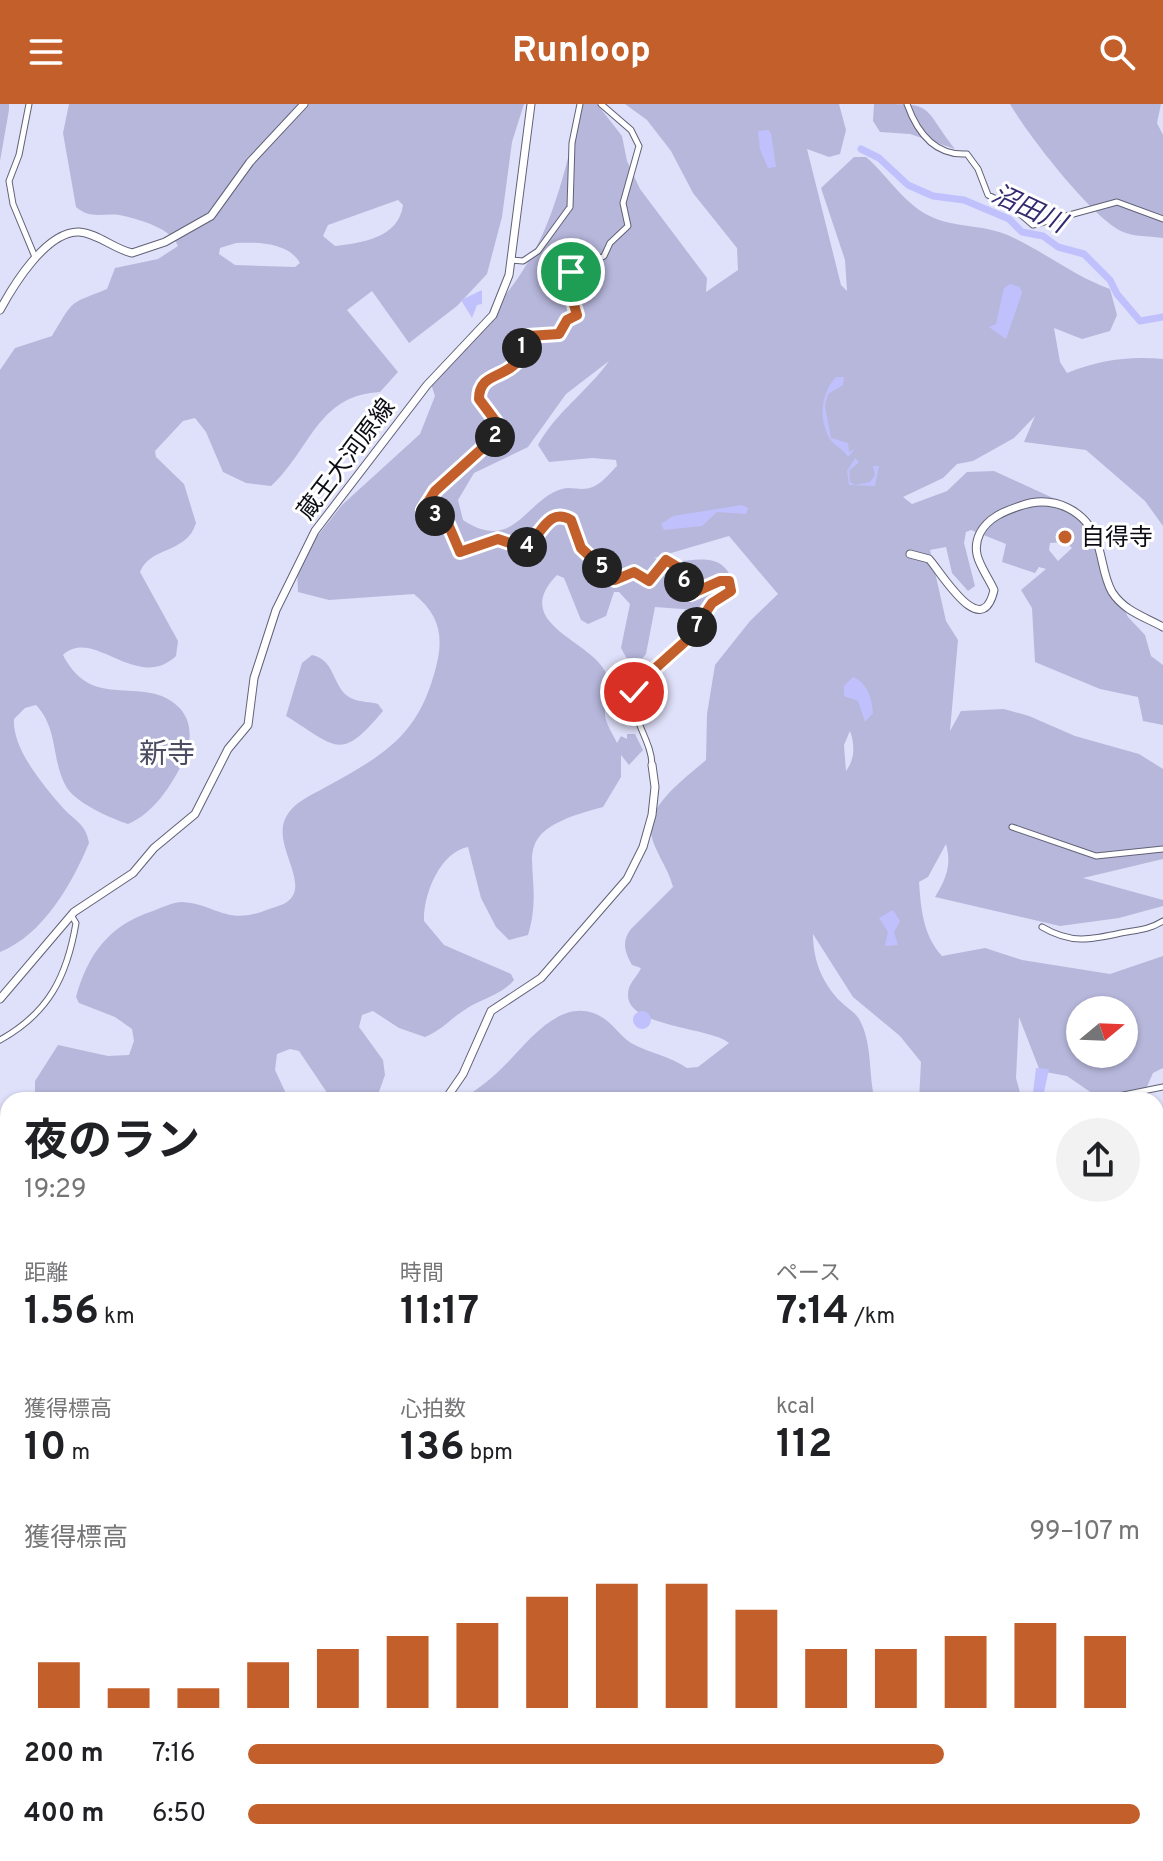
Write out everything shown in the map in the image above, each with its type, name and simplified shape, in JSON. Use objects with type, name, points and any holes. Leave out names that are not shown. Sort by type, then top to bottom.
[{"type":"street","points":[[29,104],[19,155],[9,181],[13,204],[35,257]]},
{"type":"street","points":[[0,310],[35,257],[47,246],[77,232],[132,253],[165,242],[211,216],[250,162],[304,104]]},
{"type":"street","name":"蔵王大河原線","points":[[0,999],[71,915],[133,873],[154,848],[195,814],[228,749],[248,725],[254,678],[276,610],[315,531],[427,385],[493,315],[507,283],[531,104]]},
{"type":"street","points":[[510,260],[523,261],[538,251],[570,207],[572,143],[580,104]]},
{"type":"street","points":[[451,1092],[463,1074],[491,1011],[541,978],[627,879],[643,847],[652,815],[655,787],[650,749],[639,726],[634,692],[640,682],[693,633],[712,603],[731,591],[729,581],[720,581],[691,594],[676,566],[666,560],[649,581],[634,572],[615,580],[581,548],[571,520],[563,516],[551,518],[524,548],[498,539],[460,552],[448,524],[423,510],[435,491],[497,435],[497,423],[479,399],[480,388],[491,376],[514,366],[528,336],[562,332],[567,320],[578,312],[569,287],[571,272],[600,259],[613,239],[621,236],[628,226],[623,203],[639,146],[631,130],[601,104]]},
{"type":"street","points":[[907,104],[920,133],[949,154],[967,154],[978,169],[988,195],[1012,207],[1033,225],[1117,202],[1163,219]]},
{"type":"street","points":[[910,554],[929,559],[955,595],[967,606],[982,607],[990,602],[994,590],[975,548],[982,529],[994,517],[1029,503],[1058,503],[1070,508],[1092,531],[1107,582],[1122,604],[1163,627]]},
{"type":"street","points":[[1012,827],[1096,856],[1163,849]]},
{"type":"street","points":[[0,1040],[56,991],[73,942],[76,923],[71,915]]},
{"type":"street","points":[[1042,927],[1067,940],[1087,941],[1143,930],[1163,921]]},
{"type":"street","points":[[1138,1092],[1163,1087]]},
{"type":"shaded area","points":[[0,104],[9,104],[9,110],[0,161]]},
{"type":"shaded area","points":[[69,104],[524,104],[512,142],[502,217],[487,274],[457,306],[409,343],[372,291],[347,310],[398,372],[380,392],[359,395],[328,414],[271,486],[246,483],[223,472],[206,432],[195,418],[183,421],[155,451],[156,457],[184,484],[196,523],[185,540],[152,558],[140,572],[178,641],[176,656],[161,665],[146,667],[88,648],[75,648],[63,655],[77,675],[92,685],[150,693],[176,704],[189,728],[185,757],[159,800],[145,814],[128,824],[86,805],[67,788],[48,724],[36,705],[25,708],[14,719],[24,755],[47,789],[83,827],[89,843],[65,891],[43,921],[30,934],[0,952],[0,370],[15,348],[52,336],[74,304],[107,289],[115,268],[158,259],[178,246],[163,230],[147,223],[117,215],[88,214],[76,207],[63,133]],"holes":[[[398,200],[403,205],[400,216],[387,232],[377,237],[335,246],[323,236],[328,225]],[[236,243],[280,247],[300,263],[295,267],[235,265],[219,254],[220,248]]]},
{"type":"shaded area","points":[[582,104],[597,104],[622,136],[627,161],[640,189],[707,278],[706,292],[738,270],[737,248],[693,193],[671,151],[647,120],[625,104],[839,104],[846,130],[840,154],[829,157],[807,149],[841,285],[847,291],[845,260],[821,188],[854,157],[866,157],[906,199],[924,213],[943,221],[1003,233],[1110,289],[1117,315],[1110,331],[1082,339],[1054,328],[1060,362],[1067,373],[1114,360],[1163,359],[1163,526],[1145,501],[1086,450],[1024,442],[1035,416],[1014,438],[973,461],[957,464],[943,478],[903,497],[912,504],[947,491],[967,472],[994,471],[1066,504],[1089,523],[1128,617],[1145,635],[1151,656],[1163,665],[1163,725],[1143,721],[1138,697],[1100,689],[1035,662],[1032,608],[1021,590],[1046,569],[1039,567],[1035,573],[1002,562],[1006,544],[971,530],[966,532],[964,543],[975,586],[968,591],[952,573],[946,547],[930,550],[946,621],[958,640],[950,731],[961,711],[1004,709],[1075,736],[1139,754],[1163,769],[1163,859],[1083,878],[1163,900],[1163,906],[1119,918],[1060,926],[935,897],[947,872],[946,844],[928,877],[919,882],[927,930],[942,956],[985,948],[1022,960],[1110,974],[1163,956],[1163,1068],[1153,1073],[1145,1092],[1090,1092],[1067,1076],[1040,1071],[1019,1017],[1016,1078],[1020,1092],[919,1092],[921,1062],[900,1036],[853,997],[813,934],[817,962],[824,979],[834,995],[858,1017],[863,1028],[874,1092],[472,1092],[496,1074],[546,1024],[571,1012],[584,1011],[598,1015],[631,1043],[687,1068],[698,1067],[729,1043],[705,1033],[655,1020],[631,1006],[628,991],[641,968],[632,965],[625,943],[631,929],[673,887],[653,841],[651,823],[661,802],[706,760],[707,714],[715,665],[750,621],[778,594],[729,536],[654,558],[719,563],[733,582],[709,611],[655,607],[646,654],[641,660],[627,659],[621,648],[630,604],[619,592],[614,592],[606,616],[588,624],[581,620],[564,578],[557,575],[545,592],[542,606],[547,618],[605,671],[608,687],[605,717],[617,743],[621,736],[627,739],[627,734],[635,734],[643,750],[629,765],[621,755],[621,777],[603,807],[569,818],[548,829],[537,841],[532,854],[533,910],[528,935],[509,940],[496,927],[481,898],[468,847],[449,857],[442,866],[430,887],[424,921],[444,945],[511,974],[514,980],[503,990],[469,1007],[425,1037],[399,1028],[373,1011],[362,1015],[359,1027],[383,1060],[385,1075],[379,1092],[327,1092],[299,1051],[290,1049],[277,1054],[275,1070],[285,1092],[35,1092],[35,1081],[58,1045],[108,1056],[129,1055],[134,1041],[132,1029],[115,1017],[79,1003],[76,997],[87,967],[112,933],[138,917],[175,903],[193,904],[240,916],[287,902],[294,894],[295,885],[283,840],[283,828],[289,812],[303,800],[383,752],[410,725],[421,708],[430,688],[440,642],[437,624],[428,608],[414,594],[329,600],[298,592],[297,567],[342,505],[420,434],[435,396],[430,381],[506,294],[538,244],[554,205]],"holes":[[[609,361],[554,422],[538,445],[549,462],[592,458],[616,460],[617,466],[593,487],[564,488],[550,495],[507,528],[495,531],[480,529],[463,520],[458,500],[474,473],[528,447],[566,394]],[[1066,542],[1072,548],[1058,561],[1049,550],[1050,543]],[[850,731],[853,741],[851,762],[846,771],[844,745]]]},
{"type":"shaded area","points":[[874,104],[918,106],[931,115],[955,149],[910,134],[880,132],[873,121]]},
{"type":"shaded area","points":[[1010,104],[1161,104],[1157,123],[1163,135],[1163,238],[1126,233],[1097,213],[1046,155]]},
{"type":"shaded area","points":[[768,130],[776,167],[768,168],[760,149],[758,131]]},
{"type":"shaded area","points":[[1010,284],[1020,287],[1022,293],[1006,339],[989,327],[996,324],[1004,288]]},
{"type":"shaded area","points":[[482,290],[482,304],[477,305],[472,318],[461,300]]},
{"type":"shaded area","points":[[836,377],[844,377],[843,385],[828,394],[825,406],[831,438],[848,443],[849,452],[855,449],[848,457],[832,441],[824,423],[824,398]]},
{"type":"shaded area","points":[[855,458],[859,462],[849,471],[850,482],[855,485],[870,482],[875,475],[873,466],[879,466],[875,486],[849,485],[847,471]]},
{"type":"shaded area","points":[[742,505],[748,508],[746,514],[717,512],[702,526],[664,530],[661,524],[673,516]]},
{"type":"shaded area","points":[[312,655],[326,663],[346,695],[378,704],[383,711],[357,738],[347,743],[338,745],[328,742],[286,716],[302,663]]},
{"type":"shaded area","points":[[853,677],[865,687],[871,702],[873,713],[865,722],[858,701],[844,696],[844,686]]},
{"type":"shaded area","points":[[893,910],[900,921],[894,932],[898,945],[885,946],[888,932],[879,918]]},
{"type":"shaded area","points":[[638,1011],[646,1011],[651,1020],[649,1027],[638,1029],[633,1024],[633,1016]]},
{"type":"shaded area","points":[[1036,1068],[1049,1069],[1044,1092],[1033,1092]]},
{"type":"waterway","name":"沼田川","points":[[861,149],[879,158],[908,185],[933,196],[964,200],[1009,219],[1022,232],[1043,236],[1058,247],[1084,254],[1110,280],[1117,294],[1140,321],[1163,317]]},
{"type":"place","name":"自得寺","points":[[1065,537]]},
{"type":"district","name":"新寺","points":[[167,753]]},
{"type":"route","points":[[571,272],[568,280],[577,315],[567,320],[559,334],[528,336],[514,366],[486,380],[480,388],[479,399],[497,423],[497,435],[427,499],[423,510],[448,524],[460,552],[498,539],[524,548],[535,540],[547,521],[563,516],[571,520],[581,548],[615,580],[634,572],[649,581],[657,574],[659,564],[669,560],[676,566],[691,594],[720,581],[729,581],[733,588],[731,591],[712,603],[688,639],[640,682],[634,692]]}]
